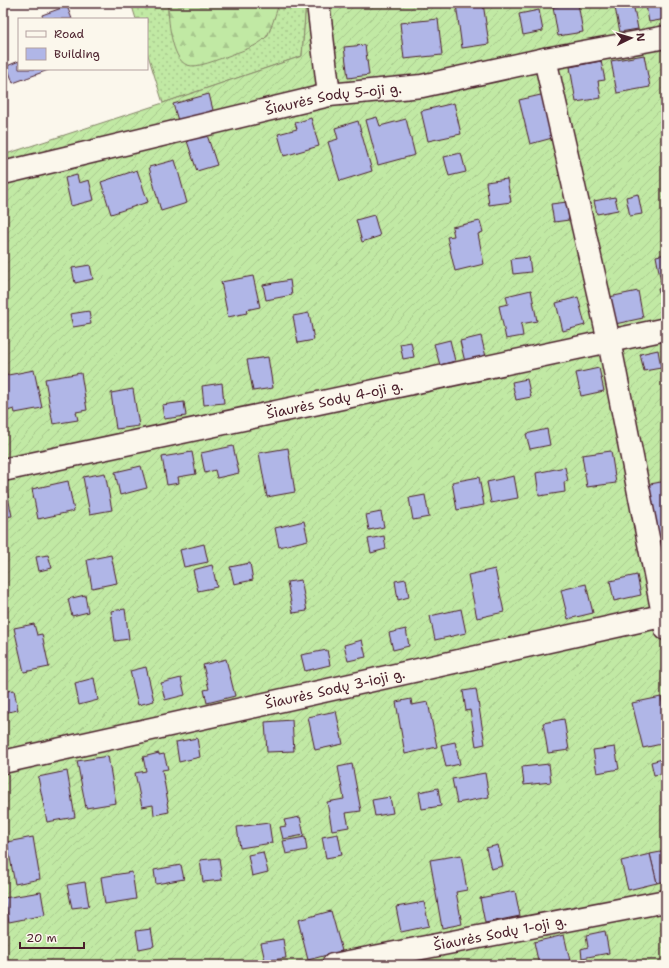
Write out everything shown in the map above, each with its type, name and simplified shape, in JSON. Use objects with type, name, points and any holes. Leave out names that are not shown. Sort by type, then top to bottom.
[{"type":"street","points":[[318,3],[329,95]]},
{"type":"street","name":"Šiaurės Sodų 5-oji g.","points":[[3,173],[329,95],[422,86],[545,59],[666,37]]},
{"type":"street","points":[[545,59],[609,341],[665,620]]},
{"type":"street","name":"Šiaurės Sodų 4-oji g.","points":[[3,470],[666,329]]},
{"type":"street","name":"Šiaurės Sodų 3-ioji g.","points":[[3,762],[665,620]]},
{"type":"street","name":"Šiaurės Sodų 1-oji g.","points":[[333,965],[666,901]]},
{"type":"green space","points":[[131,3],[168,3],[168,15],[267,37],[279,3],[306,3],[302,56],[163,103],[148,55],[148,18],[136,18]]},
{"type":"green space","points":[[168,3],[279,3],[268,35],[263,40],[248,48],[202,65],[191,66],[182,61],[177,55],[174,47],[170,28]]},
{"type":"green space","points":[[306,3],[666,3],[666,965],[3,965],[3,155],[302,56]]},
{"type":"building","points":[[483,3],[489,44],[462,48],[456,4]]},
{"type":"building","points":[[578,3],[583,32],[558,36],[553,7]]},
{"type":"building","points":[[614,3],[633,3],[638,29],[620,32]]},
{"type":"building","points":[[666,3],[666,19],[649,22],[646,5]]},
{"type":"building","points":[[67,6],[72,18],[43,18],[42,15]]},
{"type":"building","points":[[539,10],[543,31],[523,35],[519,14]]},
{"type":"building","points":[[438,19],[442,55],[404,59],[400,23]]},
{"type":"building","points":[[365,45],[369,75],[348,78],[344,47]]},
{"type":"building","points":[[644,55],[650,87],[617,93],[611,61]]},
{"type":"building","points":[[18,61],[18,70],[48,70],[13,83],[7,66]]},
{"type":"building","points":[[601,61],[605,80],[598,81],[601,98],[576,102],[570,67]]},
{"type":"building","points":[[209,94],[213,110],[208,112],[209,115],[179,124],[173,104]]},
{"type":"building","points":[[545,94],[556,137],[530,144],[519,100]]},
{"type":"building","points":[[454,103],[461,134],[428,141],[421,111]]},
{"type":"building","points":[[377,117],[380,126],[406,119],[415,155],[378,165],[366,120]]},
{"type":"building","points":[[311,118],[319,146],[284,156],[278,134],[297,129],[295,123]]},
{"type":"building","points":[[358,121],[372,171],[340,181],[328,142],[338,139],[335,128]]},
{"type":"building","points":[[207,135],[217,165],[197,171],[187,141]]},
{"type":"building","points":[[461,153],[466,172],[449,176],[444,157]]},
{"type":"building","points":[[175,160],[187,203],[161,211],[149,167]]},
{"type":"building","points":[[137,170],[148,202],[111,214],[101,182]]},
{"type":"building","points":[[77,175],[79,183],[89,180],[94,200],[71,206],[65,178]]},
{"type":"building","points":[[507,179],[511,202],[489,205],[486,182]]},
{"type":"building","points":[[638,194],[642,214],[630,216],[626,197]]},
{"type":"building","points":[[615,197],[618,210],[597,214],[594,201]]},
{"type":"building","points":[[567,202],[569,220],[554,222],[551,204]]},
{"type":"building","points":[[374,215],[380,236],[362,242],[356,220]]},
{"type":"building","points":[[480,221],[483,232],[478,234],[484,264],[455,271],[447,237],[454,236],[452,227]]},
{"type":"building","points":[[666,254],[666,281],[661,282],[656,256]]},
{"type":"building","points":[[529,257],[531,272],[513,274],[511,259]]},
{"type":"building","points":[[90,265],[93,279],[75,283],[72,268]]},
{"type":"building","points":[[253,276],[260,307],[246,310],[247,313],[228,317],[221,282]]},
{"type":"building","points":[[290,280],[292,295],[266,300],[263,285]]},
{"type":"building","points":[[666,287],[666,309],[663,310],[658,289]]},
{"type":"building","points":[[531,290],[537,321],[521,324],[523,336],[506,339],[499,306],[508,304],[506,296]]},
{"type":"building","points":[[638,291],[643,318],[615,324],[609,297]]},
{"type":"building","points":[[578,297],[585,325],[563,331],[556,303]]},
{"type":"building","points":[[89,311],[91,324],[73,327],[70,314]]},
{"type":"building","points":[[309,313],[314,340],[298,343],[293,316]]},
{"type":"building","points":[[481,336],[486,357],[465,362],[460,341]]},
{"type":"building","points":[[450,340],[455,361],[440,365],[434,344]]},
{"type":"building","points":[[411,342],[414,357],[403,359],[400,344]]},
{"type":"building","points":[[658,350],[661,368],[644,371],[640,354]]},
{"type":"building","points":[[268,357],[273,388],[253,391],[247,360]]},
{"type":"building","points":[[599,368],[604,391],[581,396],[576,373]]},
{"type":"building","points":[[34,370],[42,408],[15,413],[14,409],[7,411],[3,389],[3,376]]},
{"type":"building","points":[[81,373],[87,410],[76,412],[78,420],[53,424],[45,379]]},
{"type":"building","points":[[527,379],[531,397],[516,400],[512,382]]},
{"type":"building","points":[[222,383],[224,403],[204,405],[202,386]]},
{"type":"building","points":[[133,389],[139,426],[116,429],[111,393]]},
{"type":"building","points":[[184,402],[186,416],[164,419],[162,405]]},
{"type":"building","points":[[547,429],[550,445],[530,449],[526,434]]},
{"type":"building","points":[[233,446],[239,473],[217,478],[215,470],[205,473],[201,453]]},
{"type":"building","points":[[288,448],[295,492],[267,497],[259,453]]},
{"type":"building","points":[[611,451],[616,483],[587,487],[582,455]]},
{"type":"building","points":[[192,452],[196,474],[178,477],[179,483],[167,485],[162,457]]},
{"type":"building","points":[[141,466],[147,488],[120,495],[115,472]]},
{"type":"building","points":[[565,467],[568,481],[564,482],[565,492],[539,496],[536,473]]},
{"type":"building","points":[[105,473],[112,510],[90,514],[83,477]]},
{"type":"building","points":[[514,476],[518,498],[491,503],[487,482]]},
{"type":"building","points":[[479,477],[484,505],[457,510],[452,482]]},
{"type":"building","points":[[68,481],[74,511],[38,519],[32,489]]},
{"type":"building","points":[[666,481],[666,578],[645,485]]},
{"type":"building","points":[[7,492],[12,516],[3,517],[3,493]]},
{"type":"building","points":[[425,495],[429,517],[413,520],[409,498]]},
{"type":"building","points":[[381,512],[384,527],[369,530],[366,515]]},
{"type":"building","points":[[304,521],[308,540],[279,547],[275,528]]},
{"type":"building","points":[[384,536],[386,549],[371,553],[368,539]]},
{"type":"building","points":[[204,544],[208,562],[184,567],[180,550]]},
{"type":"building","points":[[48,555],[52,568],[39,571],[36,557]]},
{"type":"building","points":[[111,555],[117,583],[92,588],[87,560]]},
{"type":"building","points":[[250,563],[253,580],[234,584],[230,567]]},
{"type":"building","points":[[212,565],[217,587],[198,591],[193,570]]},
{"type":"building","points":[[495,569],[504,612],[477,618],[468,575]]},
{"type":"building","points":[[637,575],[641,595],[614,601],[610,581]]},
{"type":"building","points":[[406,579],[409,597],[398,600],[395,581]]},
{"type":"building","points":[[301,580],[307,611],[293,613],[287,582]]},
{"type":"building","points":[[586,584],[593,613],[568,619],[561,590]]},
{"type":"building","points":[[85,595],[88,612],[72,616],[68,599]]},
{"type":"building","points":[[125,609],[129,639],[115,641],[111,611]]},
{"type":"building","points":[[461,609],[466,633],[435,640],[430,616]]},
{"type":"building","points":[[34,624],[37,635],[42,634],[49,667],[24,672],[14,628]]},
{"type":"building","points":[[406,629],[409,646],[393,650],[389,633]]},
{"type":"building","points":[[362,640],[366,657],[348,661],[344,645]]},
{"type":"building","points":[[327,650],[330,665],[305,671],[301,655]]},
{"type":"building","points":[[226,659],[235,696],[207,703],[204,690],[209,689],[203,665]]},
{"type":"building","points":[[146,667],[154,701],[138,705],[130,671]]},
{"type":"building","points":[[3,670],[7,691],[14,690],[18,710],[3,713]]},
{"type":"building","points":[[94,678],[98,700],[79,705],[75,683]]},
{"type":"building","points":[[181,678],[185,695],[165,700],[161,683]]},
{"type":"building","points":[[476,689],[485,744],[476,746],[470,710],[466,711],[463,691]]},
{"type":"building","points":[[661,697],[666,720],[666,743],[643,748],[632,703]]},
{"type":"building","points":[[411,699],[412,705],[428,702],[437,747],[405,754],[396,702]]},
{"type":"building","points":[[336,711],[343,744],[315,750],[308,717]]},
{"type":"building","points":[[564,719],[569,750],[548,753],[543,723]]},
{"type":"building","points":[[292,720],[294,751],[267,752],[265,722]]},
{"type":"building","points":[[197,738],[200,757],[179,762],[176,742]]},
{"type":"building","points":[[455,742],[460,764],[446,767],[441,745]]},
{"type":"building","points":[[615,747],[619,769],[597,773],[593,750]]},
{"type":"building","points":[[159,753],[159,755],[164,754],[168,769],[162,770],[169,812],[154,815],[153,805],[142,807],[135,773],[146,771],[143,757]]},
{"type":"building","points":[[108,756],[116,803],[86,808],[77,761]]},
{"type":"building","points":[[666,758],[666,773],[654,775],[651,762]]},
{"type":"building","points":[[352,764],[361,811],[346,813],[349,827],[332,830],[327,802],[344,799],[338,767]]},
{"type":"building","points":[[549,764],[551,782],[524,785],[522,767]]},
{"type":"building","points":[[67,771],[75,817],[47,822],[38,777]]},
{"type":"building","points":[[485,773],[489,797],[457,803],[452,779]]},
{"type":"building","points":[[438,788],[441,806],[422,809],[419,792]]},
{"type":"building","points":[[390,797],[393,813],[375,816],[372,800]]},
{"type":"building","points":[[300,817],[304,835],[283,839],[280,827],[286,826],[284,820]]},
{"type":"building","points":[[269,823],[272,843],[240,848],[237,827]]},
{"type":"building","points":[[338,834],[342,855],[326,858],[322,837]]},
{"type":"building","points":[[33,837],[40,879],[15,884],[7,842]]},
{"type":"building","points":[[305,837],[307,850],[286,854],[283,841]]},
{"type":"building","points":[[498,845],[503,866],[491,869],[486,848]]},
{"type":"building","points":[[666,851],[666,881],[657,883],[650,854]]},
{"type":"building","points":[[263,852],[268,872],[252,876],[248,855]]},
{"type":"building","points":[[650,854],[657,883],[628,890],[621,861]]},
{"type":"building","points":[[461,855],[467,890],[456,892],[462,924],[442,928],[430,860]]},
{"type":"building","points":[[219,858],[222,880],[203,882],[200,860]]},
{"type":"building","points":[[181,865],[184,879],[156,884],[154,870]]},
{"type":"building","points":[[132,872],[136,899],[105,904],[101,877]]},
{"type":"building","points":[[85,882],[89,906],[72,908],[67,885]]},
{"type":"building","points":[[515,891],[520,916],[485,923],[480,898]]},
{"type":"building","points":[[41,892],[45,915],[9,922],[4,898]]},
{"type":"building","points":[[424,902],[429,926],[401,932],[396,907]]},
{"type":"building","points":[[331,911],[342,951],[308,960],[298,920]]},
{"type":"building","points":[[151,929],[154,946],[139,949],[136,931]]},
{"type":"building","points":[[605,931],[609,953],[582,958],[581,949],[588,947],[586,935]]},
{"type":"building","points":[[564,935],[571,965],[539,965],[534,942]]},
{"type":"building","points":[[283,939],[286,958],[265,961],[261,943]]}]
